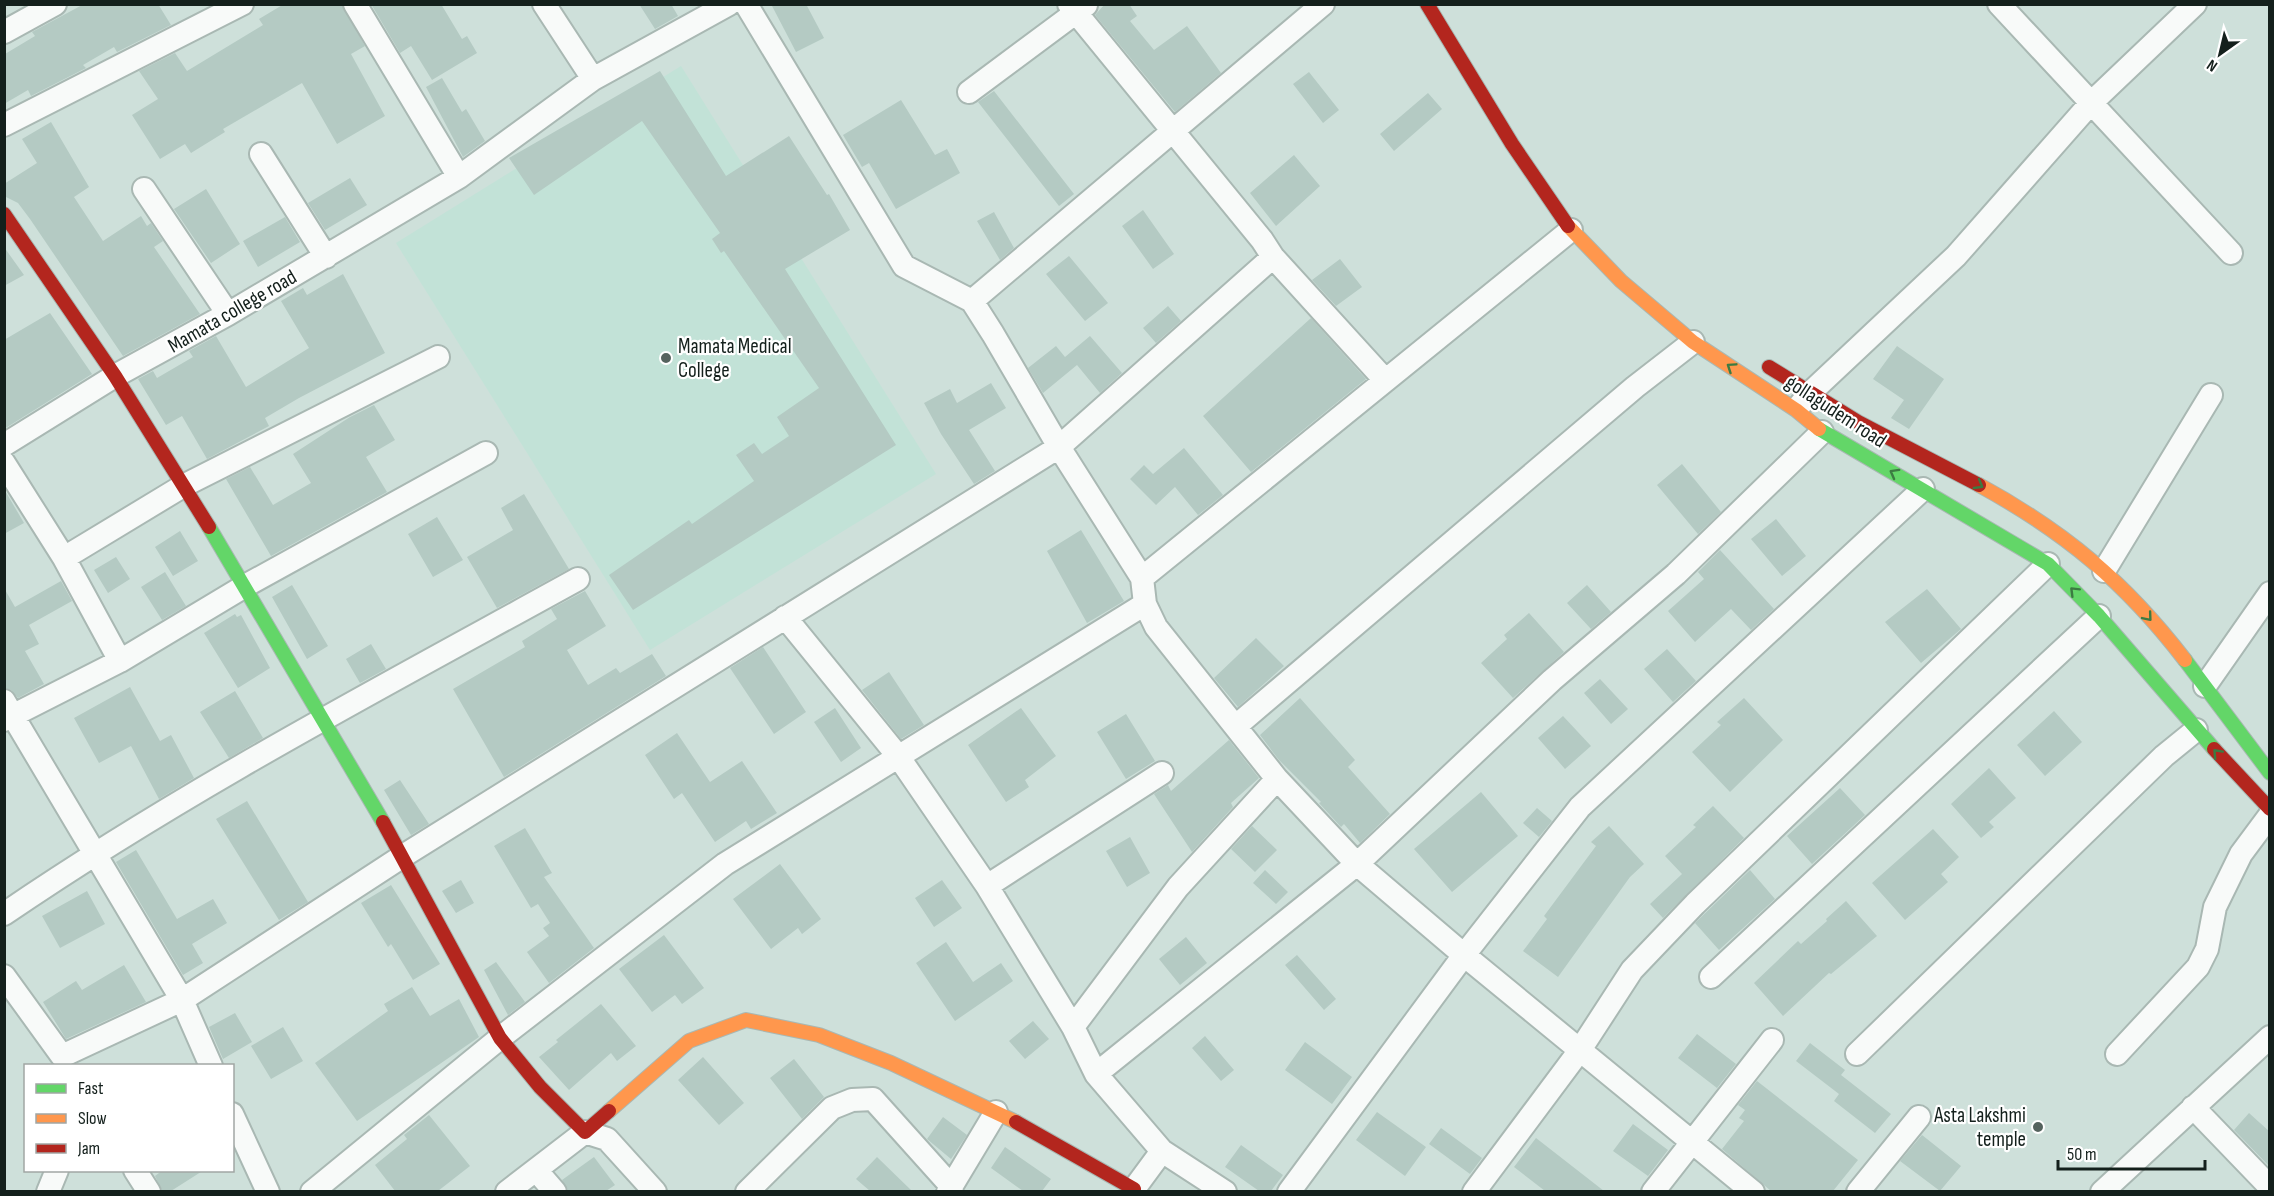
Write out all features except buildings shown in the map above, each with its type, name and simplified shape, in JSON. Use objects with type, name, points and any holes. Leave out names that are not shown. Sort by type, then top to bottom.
[{"type":"street","points":[[4,32],[55,4]]},
{"type":"street","points":[[4,125],[242,4]]},
{"type":"street","points":[[355,4],[459,177]]},
{"type":"street","points":[[544,4],[592,79]]},
{"type":"street","name":"Mamata college road","points":[[4,445],[115,376],[228,314],[459,177],[592,79],[729,4]]},
{"type":"street","points":[[746,4],[904,266],[972,302],[1059,447],[1142,578],[1145,604],[1156,627],[1277,778],[1357,864],[1464,955],[1753,1191]]},
{"type":"street","points":[[972,302],[1323,4]]},
{"type":"street","name":"gollagudem road","points":[[1427,4],[1512,144],[1571,230],[1621,281],[1693,342],[1796,410],[1822,432],[2048,564],[2099,616],[2196,730],[2270,809]]},
{"type":"street","points":[[1999,4],[2231,253]]},
{"type":"street","points":[[1796,410],[1810,393],[1956,256],[2090,104],[2195,4]]},
{"type":"street","points":[[969,92],[1077,8],[1172,131],[1262,240],[1273,257],[1384,380]]},
{"type":"street","points":[[261,154],[326,257]]},
{"type":"street","points":[[144,189],[228,314]]},
{"type":"street","points":[[4,214],[115,376],[245,586],[321,721],[403,856],[500,1038],[540,1087],[585,1132],[607,1138],[655,1191]]},
{"type":"street","points":[[1142,578],[1571,230]]},
{"type":"street","points":[[4,976],[65,1060],[182,1000],[403,856],[1059,447],[1273,257]]},
{"type":"street","points":[[1236,726],[1635,387],[1693,342]]},
{"type":"street","name":"gollagudem road","points":[[1752,356],[1810,393],[2024,511],[2079,549],[2137,604],[2205,686],[2270,773]]},
{"type":"street","points":[[64,558],[183,486],[438,357]]},
{"type":"street","points":[[2104,571],[2211,395]]},
{"type":"street","points":[[1096,1074],[1357,864],[1552,680],[1676,574],[1822,432]]},
{"type":"street","points":[[211,1064],[182,1000],[8,712],[120,661],[245,586],[486,453]]},
{"type":"street","points":[[4,463],[64,558],[120,661]]},
{"type":"street","points":[[1289,1191],[1464,955],[1580,807],[1923,489]]},
{"type":"street","points":[[1474,1191],[1580,1050],[1632,970],[1695,904],[2048,564]]},
{"type":"street","points":[[4,914],[93,854],[321,721],[578,579]]},
{"type":"street","points":[[2205,686],[2270,593]]},
{"type":"street","points":[[312,1191],[500,1038],[725,864],[1145,604]]},
{"type":"street","points":[[1711,977],[2099,616]]},
{"type":"street","points":[[785,617],[898,756],[987,886],[1073,1027],[1096,1074],[1161,1151],[1225,1191]]},
{"type":"street","points":[[1857,1054],[2164,756],[2196,730]]},
{"type":"street","points":[[987,886],[1162,772]]},
{"type":"street","points":[[1073,1027],[1178,887],[1277,778]]},
{"type":"street","points":[[2117,1054],[2198,967],[2207,949],[2215,907],[2241,854],[2270,815]]},
{"type":"street","points":[[507,1191],[585,1132],[689,1041],[746,1020],[819,1035],[891,1063],[1028,1127],[1132,1190],[1161,1151]]},
{"type":"street","points":[[2102,1191],[2270,1037]]},
{"type":"street","points":[[1653,1191],[1772,1040]]},
{"type":"street","points":[[747,1191],[832,1107],[852,1100],[873,1100],[950,1189],[996,1112]]},
{"type":"street","points":[[2193,1107],[2270,1187]]},
{"type":"street","points":[[1858,1191],[1919,1117]]},
{"type":"street","points":[[234,1118],[268,1191]]},
{"type":"street","points":[[536,1170],[555,1191]]},
{"type":"street","points":[[48,1191],[56,1172]]},
{"type":"street","points":[[136,1172],[149,1191]]},
{"type":"shaded area","name":"Mamata Medical College","points":[[681,66],[936,474],[650,650],[396,243]]},
{"type":"traffic: fast","points":[[1819,429],[2048,564],[2099,616],[2214,749]]},
{"type":"traffic: fast","points":[[209,527],[383,822]]},
{"type":"traffic: fast","points":[[2185,660],[2270,773]]},
{"type":"traffic: slow","points":[[1568,226],[1621,281],[1693,342],[1796,410],[1819,429]]},
{"type":"traffic: slow","points":[[1979,485],[2039,521],[2092,561],[2140,606],[2185,660]]},
{"type":"traffic: slow","points":[[609,1111],[689,1041],[746,1020],[819,1035],[891,1063],[1016,1122]]},
{"type":"traffic: jam","points":[[1427,4],[1512,144],[1568,226]]},
{"type":"traffic: jam","points":[[4,214],[115,376],[209,527]]},
{"type":"traffic: jam","points":[[1769,367],[1858,422],[1979,485]]},
{"type":"traffic: jam","points":[[2214,749],[2270,809]]},
{"type":"traffic: jam","points":[[383,822],[500,1038],[540,1087],[585,1132],[609,1111]]},
{"type":"traffic: jam","points":[[1016,1122],[1134,1189],[1131,1192]]},
{"type":"place","name":"Mamata Medical College","points":[[666,358]]},
{"type":"place","name":"Asta Lakshmi temple","points":[[2038,1127]]}]
